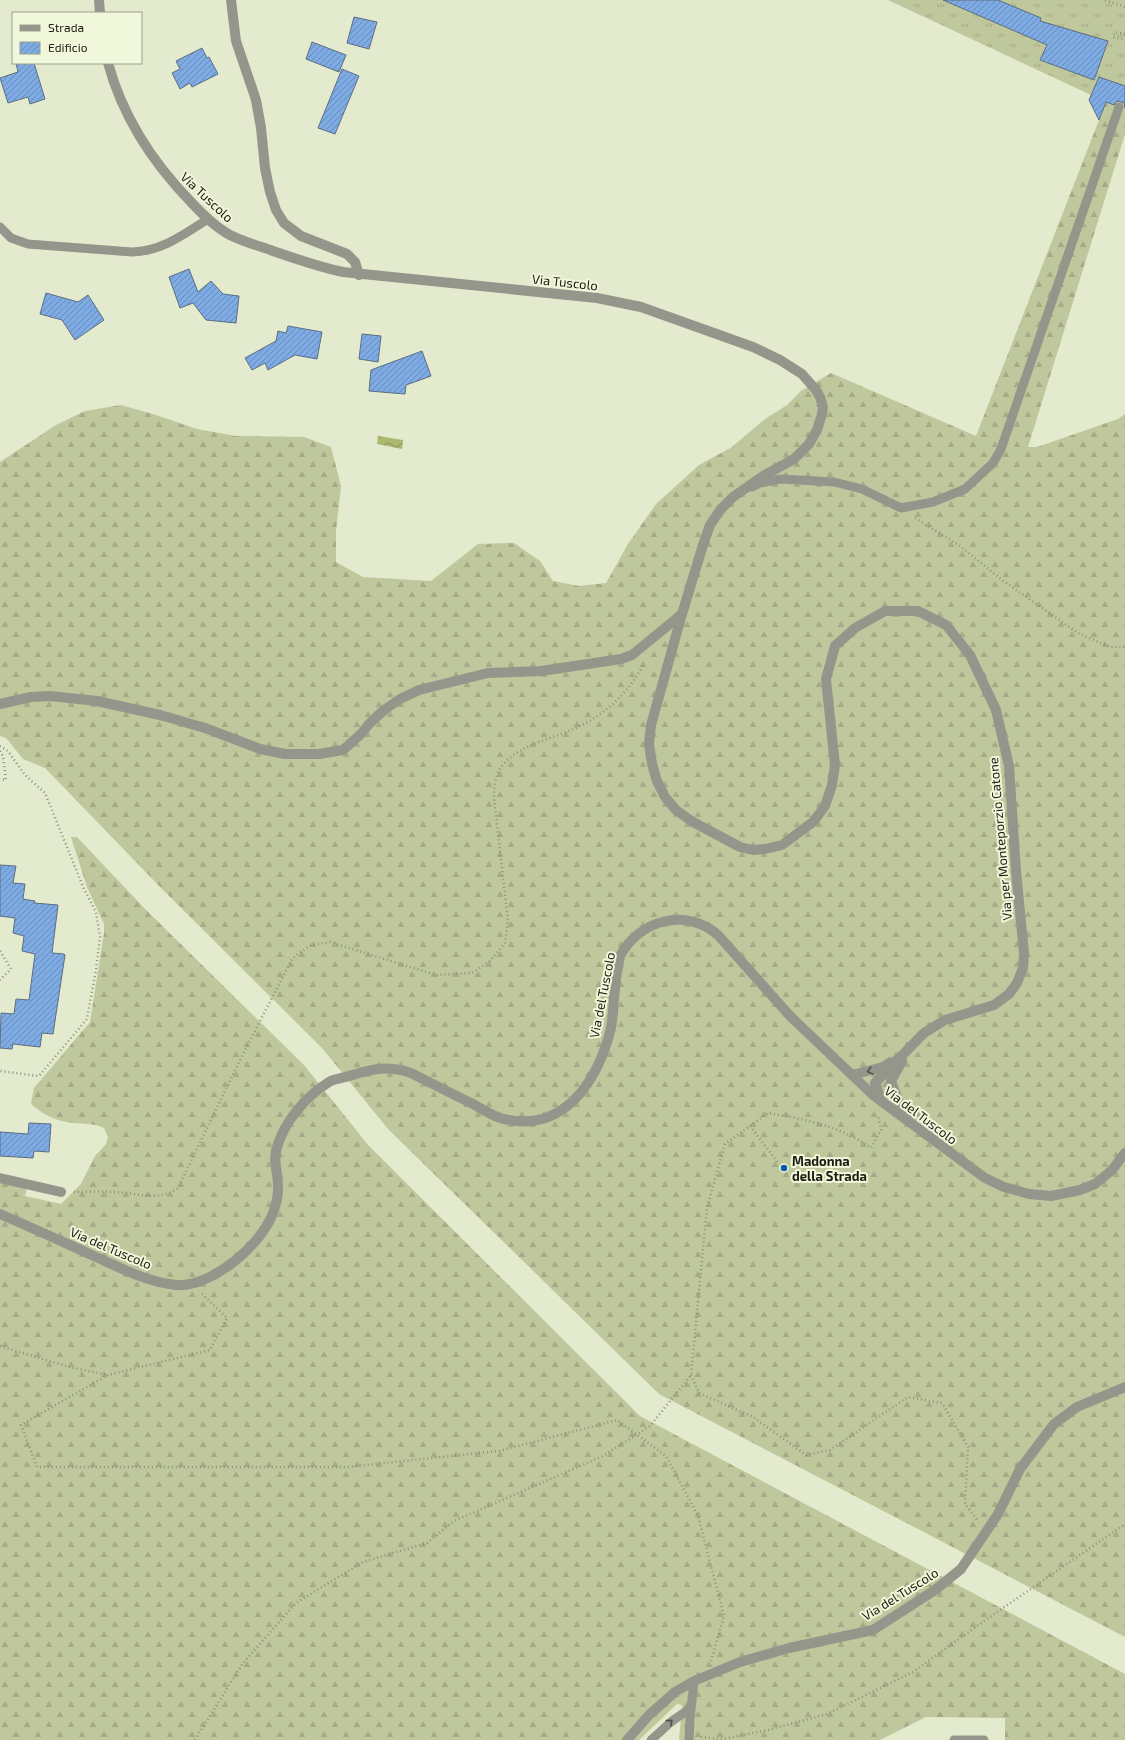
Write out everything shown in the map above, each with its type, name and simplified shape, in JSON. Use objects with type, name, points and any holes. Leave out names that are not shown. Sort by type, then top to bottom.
[{"type":"street","points":[[99,0],[100,12]]},
{"type":"street","points":[[231,0],[236,40],[256,100],[261,128],[265,168],[270,192],[276,210],[284,223],[301,236],[347,254],[355,262],[359,274]]},
{"type":"street","name":"Via Tuscolo","points":[[108,64],[128,117],[148,151],[165,175],[208,219],[225,232],[245,241],[311,264],[359,274],[617,301],[668,315],[752,347],[788,364],[808,379],[820,397],[823,407],[817,430],[809,444],[794,459],[763,476],[733,497],[718,514],[708,531],[682,614]]},
{"type":"street","name":"Via per Monteporzio Catone","points":[[682,614],[651,725],[649,744],[652,764],[657,781],[665,797],[676,810],[687,818],[740,847],[753,850],[782,845],[813,822],[825,806],[832,785],[835,765],[826,679],[835,646],[856,628],[885,611],[918,611],[946,625],[970,655],[996,710],[1009,766],[1016,871],[1024,953],[1023,968],[1017,983],[1009,994],[994,1005],[945,1020],[924,1033],[910,1048]]},
{"type":"street","points":[[0,704],[40,696],[57,696],[81,699],[160,715],[205,728],[252,746],[274,752],[286,754],[319,754],[336,752],[343,750],[351,744],[384,710],[400,699],[419,690],[488,673],[541,671],[621,659],[632,655],[682,614]]},
{"type":"street","name":"Via del Tuscolo","points":[[0,1214],[137,1275],[178,1285],[192,1284],[212,1277],[229,1266],[248,1250],[262,1233],[274,1211],[278,1189],[275,1168],[276,1148],[283,1132],[292,1116],[306,1101],[330,1082],[373,1068],[395,1068],[411,1073],[499,1118],[519,1121],[535,1120],[554,1114],[573,1103],[594,1075],[611,1030],[616,978],[622,952],[632,939],[653,925],[667,920],[680,919],[690,920],[711,928],[791,1017],[852,1076],[882,1102],[985,1178],[1004,1187],[1029,1194],[1051,1196],[1080,1190],[1095,1184],[1112,1170],[1125,1153]]},
{"type":"street","points":[[852,1076],[883,1067],[910,1048]]},
{"type":"street","points":[[882,1102],[875,1083],[910,1048]]},
{"type":"street","points":[[910,1048],[890,1081],[900,1106],[912,1125]]},
{"type":"street","points":[[0,1178],[61,1192]]},
{"type":"street","name":"Via del Tuscolo","points":[[627,1740],[649,1715],[670,1696],[706,1674],[740,1662],[789,1648],[873,1630],[950,1579],[960,1569],[986,1532],[998,1514],[1020,1469],[1054,1424],[1077,1407],[1125,1387]]},
{"type":"lane","points":[[733,497],[760,483],[781,479],[811,480],[834,482],[862,489],[901,508],[933,502],[964,489],[993,463],[1001,449],[1120,107]]},
{"type":"lane","points":[[0,227],[11,238],[28,244],[140,252],[170,243],[208,219]]},
{"type":"lane","points":[[689,1738],[694,1680]]},
{"type":"lane","points":[[651,1740],[672,1721],[691,1708]]},
{"type":"lane","points":[[954,1740],[984,1740]]},
{"type":"path","points":[[1105,0],[1125,7]]},
{"type":"path","points":[[1125,34],[1115,32],[1113,37],[1125,40]]},
{"type":"path","points":[[901,508],[960,546],[1002,580],[1078,633],[1110,647],[1125,647]]},
{"type":"path","points":[[61,1192],[114,1192],[157,1196],[169,1194],[178,1188],[240,1060],[292,959],[309,946],[330,942],[436,975],[472,973],[490,961],[505,943],[508,921],[494,798],[495,781],[501,766],[521,750],[581,726],[612,705],[638,676],[644,662]]},
{"type":"path","points":[[0,746],[8,751],[25,775],[45,793],[84,889],[96,912],[100,937],[96,970],[87,1019],[39,1076],[0,1071]]},
{"type":"path","points":[[0,751],[3,756],[6,780],[0,779]]},
{"type":"path","points":[[0,951],[11,970],[0,980]]},
{"type":"path","points":[[873,1095],[881,1130],[871,1148],[854,1136],[804,1119],[768,1113],[725,1144],[707,1208],[691,1375],[699,1393],[753,1417],[806,1455],[830,1450],[908,1397],[942,1403],[968,1447],[965,1504],[986,1532]]},
{"type":"path","points":[[750,1126],[779,1164]]},
{"type":"path","points":[[192,1284],[227,1318],[210,1350],[108,1375],[21,1424],[37,1467],[347,1467],[499,1451],[617,1420],[666,1456],[698,1516],[724,1616],[706,1674]]},
{"type":"path","points":[[0,1346],[69,1367],[108,1375]]},
{"type":"path","points":[[195,1740],[243,1663],[296,1603],[363,1562],[427,1543],[454,1521],[603,1456],[650,1426],[691,1375]]},
{"type":"path","points":[[689,1738],[723,1739],[768,1730],[827,1714],[913,1672],[1125,1524]]},
{"type":"green space","points":[[888,0],[1125,0],[1125,109],[1106,102],[1099,120],[1089,100],[1091,95]]},
{"type":"green space","points":[[1106,102],[1125,109],[1125,134],[1028,447],[1037,447],[1118,419],[1125,414],[1125,1637],[659,1394],[388,1129],[323,1049],[165,892],[45,768],[23,759],[6,738],[0,736],[0,462],[56,425],[85,411],[121,405],[197,429],[236,436],[304,437],[331,447],[341,486],[336,531],[336,562],[363,577],[431,581],[478,544],[514,543],[540,561],[553,581],[579,586],[606,583],[628,544],[656,504],[699,465],[732,447],[765,419],[787,405],[801,391],[831,373],[976,436]]},
{"type":"green space","points":[[71,837],[77,837],[146,910],[304,1065],[369,1146],[640,1416],[1125,1674],[1125,1740],[1005,1740],[1005,1718],[926,1717],[880,1740],[679,1740],[682,1705],[677,1704],[639,1740],[0,1740],[0,1175],[27,1186],[25,1196],[61,1204],[81,1184],[95,1156],[106,1144],[108,1137],[104,1128],[100,1126],[67,1122],[56,1119],[40,1111],[31,1104],[34,1088],[90,1022],[104,933],[104,924],[87,887]]},
{"type":"water","points":[[378,436],[403,440],[402,449],[377,444]]},
{"type":"building","points":[[943,0],[998,0],[1041,18],[1040,21],[1108,41],[1094,80],[1040,60],[1047,45]]},
{"type":"building","points":[[354,17],[377,22],[369,49],[347,43]]},
{"type":"building","points":[[312,42],[346,55],[339,72],[306,59]]},
{"type":"building","points":[[202,48],[207,58],[209,57],[218,74],[192,87],[190,83],[180,89],[172,73],[180,69],[176,61]]},
{"type":"building","points":[[16,64],[34,64],[45,99],[30,104],[28,97],[8,103],[0,78],[18,72]]},
{"type":"building","points":[[342,69],[359,76],[335,134],[318,128]]},
{"type":"building","points":[[1099,77],[1125,86],[1125,108],[1124,103],[1121,102],[1117,101],[1114,105],[1106,102],[1099,120],[1089,100]]},
{"type":"building","points":[[189,269],[198,292],[211,281],[223,294],[239,296],[236,323],[206,320],[193,303],[180,308],[169,277]]},
{"type":"building","points":[[46,293],[78,302],[88,295],[104,320],[75,340],[62,320],[40,314]]},
{"type":"building","points":[[288,326],[322,332],[317,359],[295,355],[268,370],[265,363],[252,370],[245,358],[276,341],[278,331],[286,333]]},
{"type":"building","points":[[362,334],[381,336],[378,362],[359,359]]},
{"type":"building","points":[[422,351],[431,376],[406,385],[405,394],[369,391],[371,370]]},
{"type":"building","points":[[0,865],[16,866],[13,883],[25,884],[23,899],[35,901],[34,903],[58,905],[52,953],[65,955],[53,1034],[42,1033],[40,1047],[13,1044],[12,1049],[0,1048],[1,1013],[14,1014],[16,999],[29,1000],[35,954],[22,951],[24,936],[13,933],[15,918],[0,916]]},
{"type":"building","points":[[29,1123],[51,1124],[49,1152],[34,1151],[33,1158],[0,1156],[0,1132],[28,1134]]},
{"type":"place","name":"Madonna della Strada","points":[[784,1168]]}]
